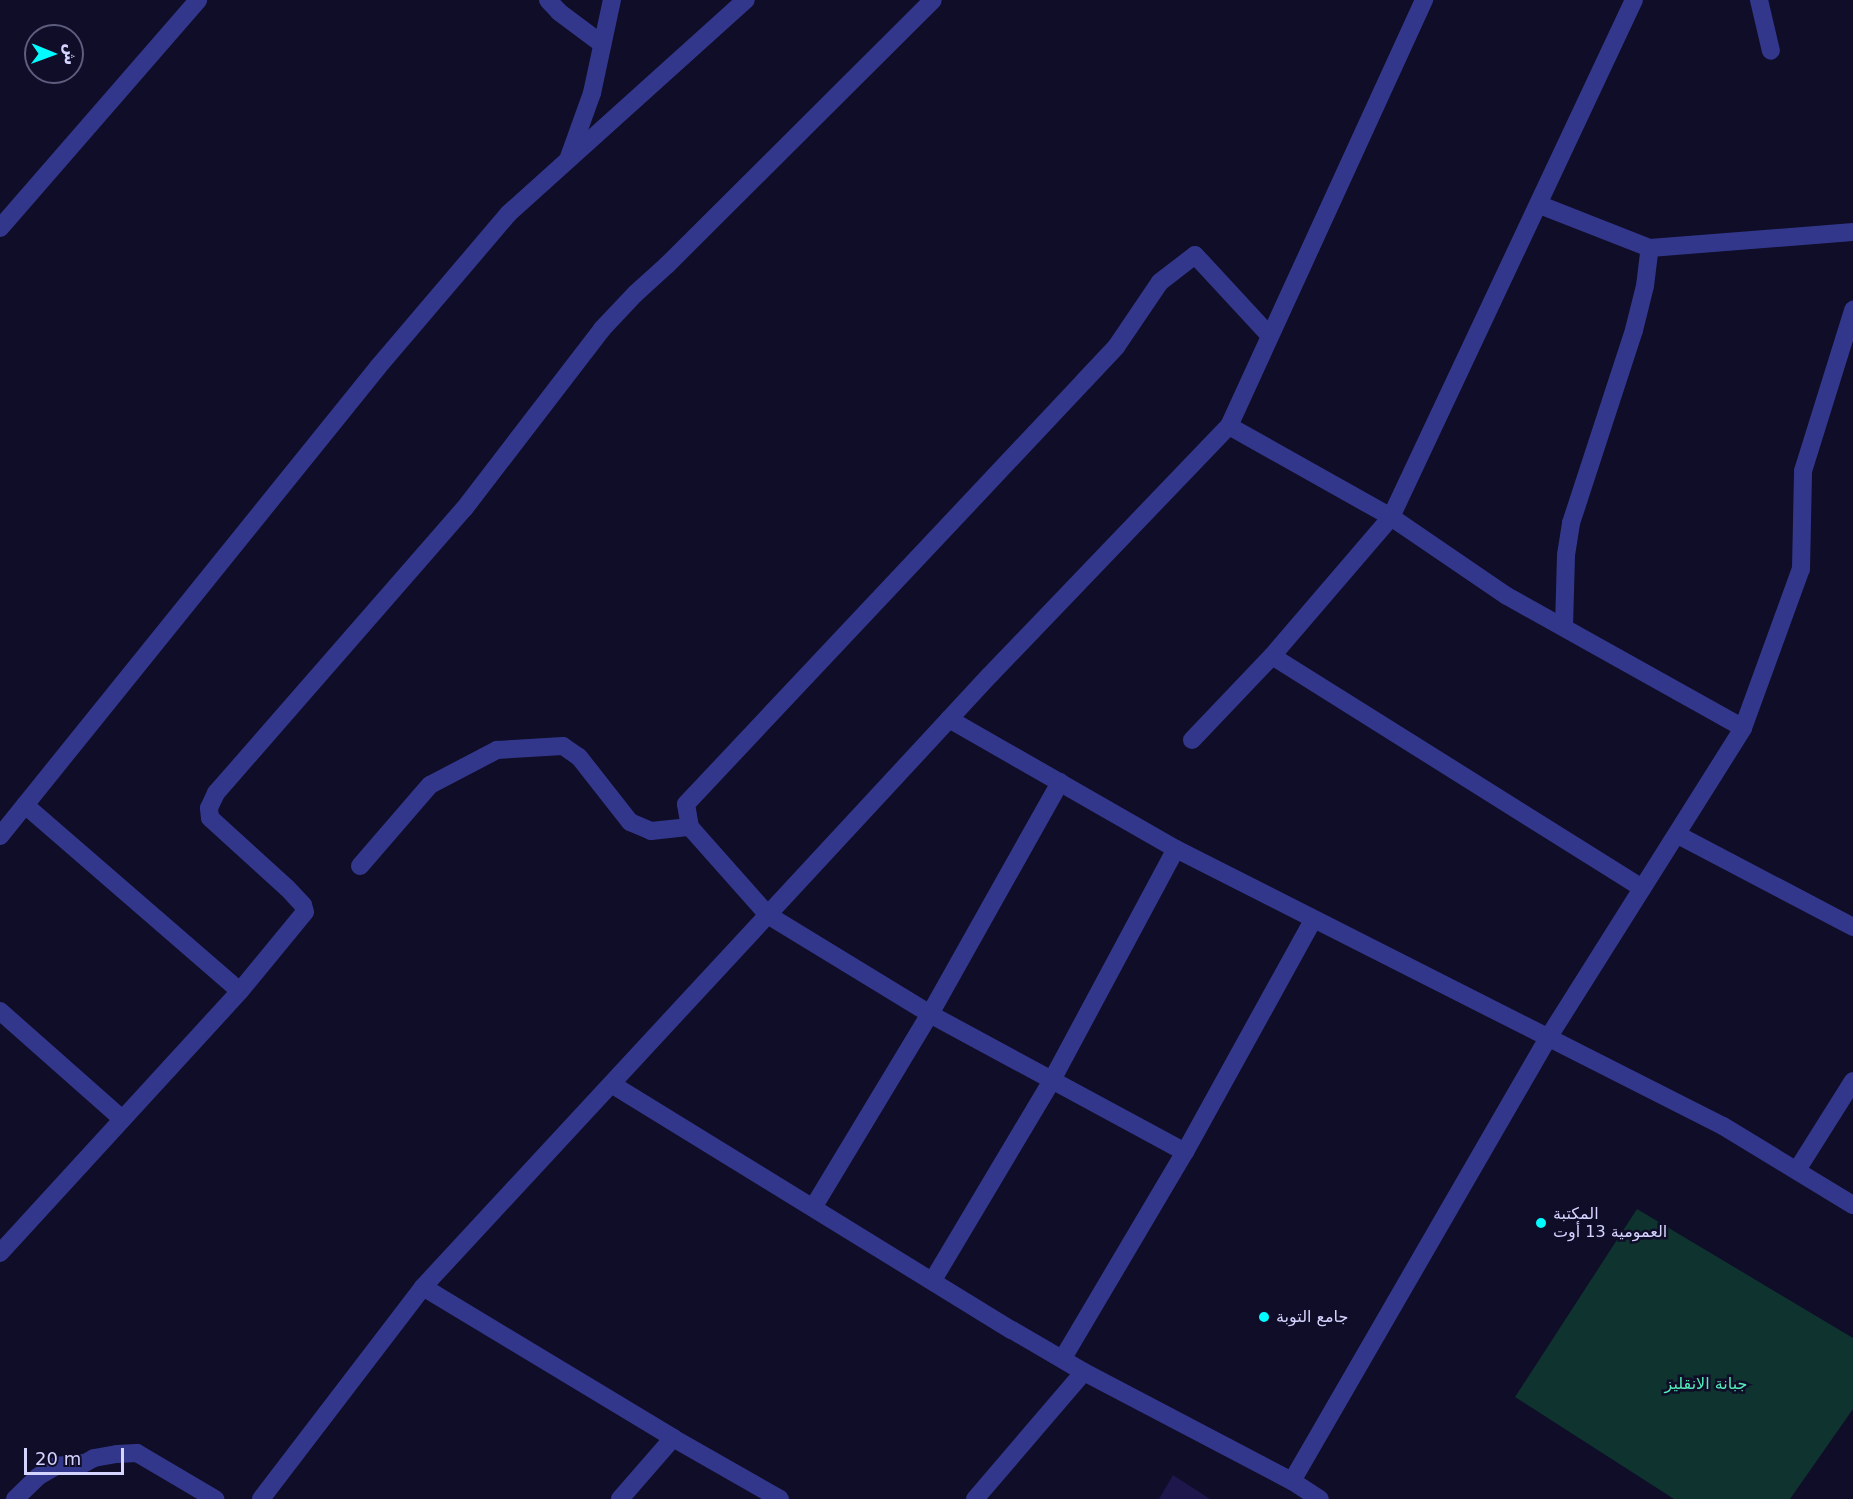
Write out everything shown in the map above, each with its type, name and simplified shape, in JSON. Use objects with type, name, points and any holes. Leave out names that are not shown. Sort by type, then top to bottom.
[{"type":"street","points":[[0,228],[198,0]]},
{"type":"street","points":[[548,0],[559,12],[602,44]]},
{"type":"street","points":[[568,160],[592,93],[612,0]]},
{"type":"street","points":[[0,836],[458,271],[508,214],[746,0]]},
{"type":"street","points":[[0,1253],[240,991],[305,912],[303,905],[287,888],[210,818],[209,808],[216,793],[464,509],[602,329],[634,294],[667,265],[933,0]]},
{"type":"street","points":[[261,1499],[423,1287],[949,720],[1229,426],[1424,0]]},
{"type":"street","points":[[1192,740],[1272,656],[1391,517],[1540,205],[1634,0]]},
{"type":"street","points":[[1759,0],[1771,51]]},
{"type":"street","points":[[1540,205],[1650,248],[1853,232]]},
{"type":"street","points":[[1564,627],[1566,555],[1571,523],[1634,330],[1645,286],[1650,248]]},
{"type":"street","points":[[1185,1152],[930,1014],[768,915],[690,827],[686,804],[1116,347],[1160,282],[1195,255],[1269,335]]},
{"type":"street","points":[[1292,1481],[1548,1038],[1678,835],[1743,728],[1802,569],[1803,471],[1853,310]]},
{"type":"street","points":[[1229,426],[1391,517],[1507,596],[1743,728]]},
{"type":"street","points":[[1272,656],[1642,888]]},
{"type":"street","points":[[949,720],[1176,849],[1723,1126],[1853,1205]]},
{"type":"street","points":[[360,866],[430,786],[497,750],[563,746],[579,757],[630,822],[651,831],[690,827]]},
{"type":"street","points":[[814,1206],[930,1014],[1060,782]]},
{"type":"street","points":[[25,805],[240,991]]},
{"type":"street","points":[[1678,835],[1853,927]]},
{"type":"street","points":[[933,1280],[1052,1080],[1176,849]]},
{"type":"street","points":[[1063,1358],[1185,1152],[1313,920]]},
{"type":"street","points":[[0,1011],[122,1119]]},
{"type":"street","points":[[1797,1170],[1853,1081]]},
{"type":"street","points":[[613,1084],[1012,1330],[1084,1372],[1292,1481],[1320,1499]]},
{"type":"street","points":[[423,1287],[673,1438],[780,1499]]},
{"type":"street","points":[[975,1499],[1084,1372]]},
{"type":"street","points":[[620,1499],[673,1438]]},
{"type":"street","points":[[15,1499],[39,1476],[56,1466],[85,1463],[94,1458],[117,1454],[137,1453],[215,1499]]},
{"type":"green space","name":"جبانة الانقليز","points":[[1637,1209],[1853,1338],[1853,1409],[1790,1499],[1674,1499],[1515,1397]]},
{"type":"building","points":[[1173,1475],[1210,1499],[1159,1499]]},
{"type":"place","name":"المكتبة العمومية 13 أوت","points":[[1541,1223]]},
{"type":"place","name":"جامع التوبة","points":[[1264,1317]]}]
